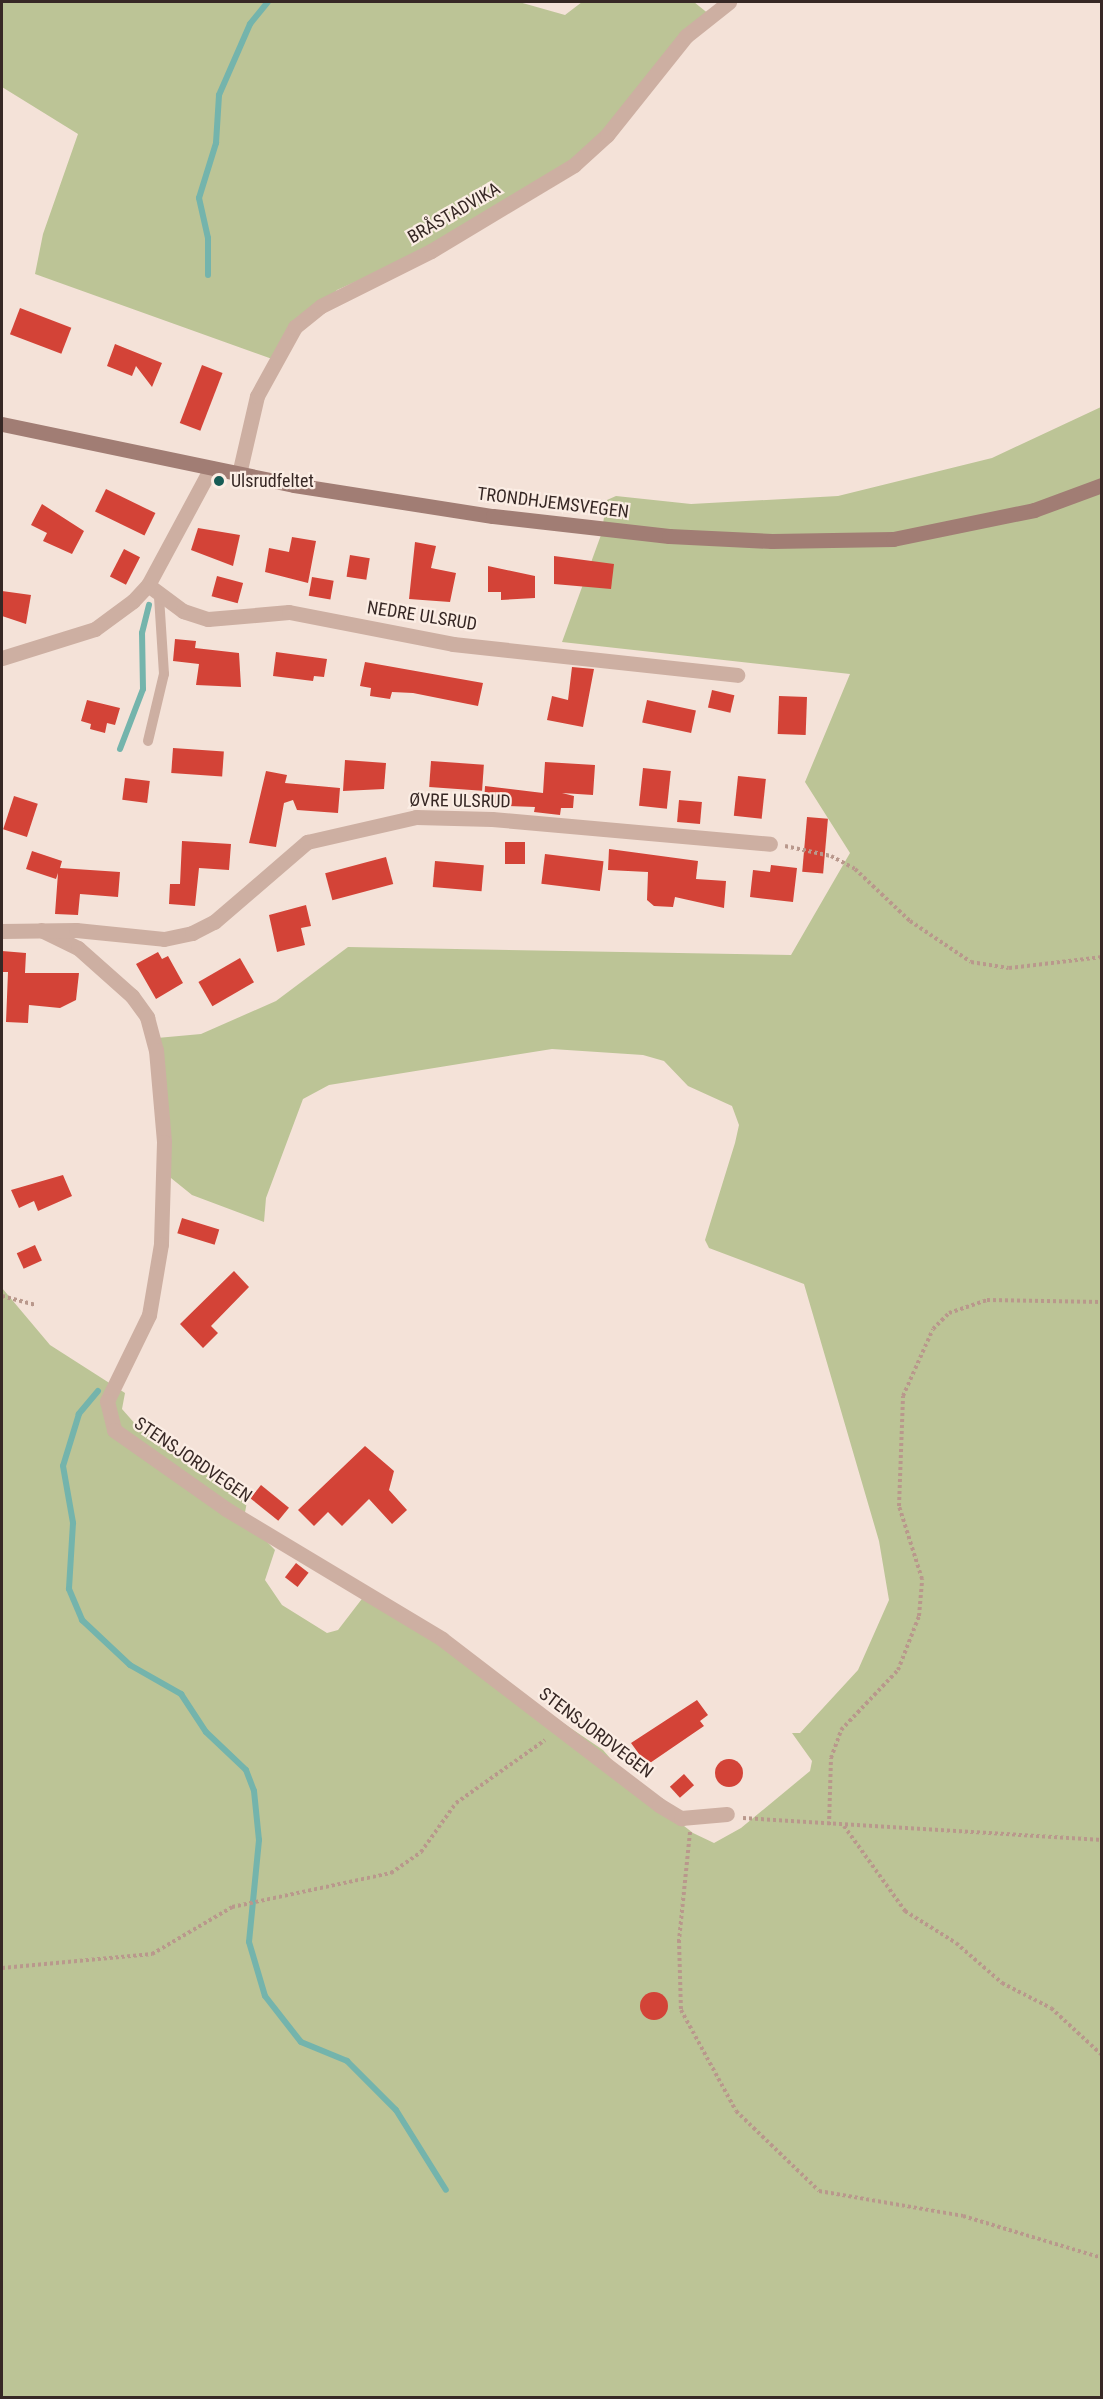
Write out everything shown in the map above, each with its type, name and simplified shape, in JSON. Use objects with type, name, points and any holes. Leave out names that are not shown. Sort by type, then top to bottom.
[{"type":"main road","name":"TRONDHJEMSVEGEN","points":[[2,424],[239,474],[493,516],[772,541],[893,539],[976,525],[1101,485]]},
{"type":"street","name":"BRÅSTADVIKA","points":[[239,474],[263,380],[295,327],[321,306],[431,250],[574,165],[607,135],[686,36],[729,2]]},
{"type":"street","points":[[2,657],[95,629],[148,585],[211,468]]},
{"type":"street","name":"NEDRE ULSRUD","points":[[148,585],[159,596],[208,620],[289,612],[453,644],[736,675]]},
{"type":"street","name":"ØVRE ULSRUD","points":[[41,930],[162,939],[192,933],[214,922],[307,842],[416,817],[492,819],[770,844]]},
{"type":"street","name":"STENSJORDVEGEN","points":[[2,931],[41,930],[78,948],[132,996],[147,1017],[156,1050],[164,1142],[161,1244],[149,1315],[106,1401],[114,1430],[226,1509],[441,1639],[659,1805],[681,1818],[727,1814]]},
{"type":"lane","points":[[148,741],[164,674],[159,596]]},
{"type":"path","points":[[770,844],[811,849],[844,862],[910,921],[971,962],[1009,968],[1101,957]]},
{"type":"path","points":[[2,1296],[35,1305]]},
{"type":"path","points":[[829,1825],[831,1758],[841,1730],[898,1670],[919,1616],[922,1579],[899,1506],[903,1396],[933,1329],[967,1304],[987,1300],[1101,1302]]},
{"type":"path","points":[[2,1968],[152,1954],[232,1907],[391,1874],[421,1852],[456,1803],[536,1743],[564,1733]]},
{"type":"path","points":[[727,1814],[843,1826],[1101,1840]]},
{"type":"path","points":[[693,1817],[679,1940],[681,2010],[736,2112],[819,2191],[963,2216],[1101,2258]]},
{"type":"path","points":[[843,1826],[906,1911],[956,1943],[1002,1983],[1051,2008],[1101,2055]]},
{"type":"green space","points":[[2,2],[519,2],[565,15],[582,2],[694,2],[710,15],[593,152],[433,247],[337,290],[275,360],[35,274],[43,234],[78,134],[2,87]]},
{"type":"green space","points":[[1101,407],[1101,2397],[2,2397],[2,1288],[50,1345],[125,1393],[122,1409],[137,1426],[248,1496],[244,1518],[275,1550],[265,1580],[282,1605],[327,1633],[338,1630],[368,1591],[603,1750],[637,1789],[693,1833],[714,1843],[741,1828],[810,1771],[812,1761],[792,1733],[800,1733],[858,1670],[889,1600],[879,1541],[804,1284],[709,1248],[705,1240],[739,1125],[732,1106],[688,1086],[664,1061],[643,1055],[552,1049],[329,1085],[303,1099],[266,1198],[264,1222],[192,1195],[166,1174],[157,1038],[201,1034],[276,1001],[348,947],[791,955],[850,853],[805,782],[850,674],[562,642],[601,535],[607,500],[616,496],[691,504],[838,496],[992,458]]},
{"type":"building","points":[[20,308],[71,328],[61,354],[10,334]]},
{"type":"building","points":[[115,344],[162,363],[152,387],[136,366],[132,376],[107,366]]},
{"type":"building","points":[[202,365],[223,373],[200,431],[180,423]]},
{"type":"building","points":[[106,489],[155,513],[144,536],[95,511]]},
{"type":"building","points":[[42,504],[84,531],[72,554],[43,541],[47,533],[31,525]]},
{"type":"building","points":[[198,528],[240,535],[233,566],[191,550]]},
{"type":"building","points":[[292,537],[316,541],[308,583],[265,572],[269,548],[289,552]]},
{"type":"building","points":[[415,542],[436,546],[431,568],[456,573],[450,602],[409,599]]},
{"type":"building","points":[[124,549],[140,557],[126,585],[110,577]]},
{"type":"building","points":[[350,555],[370,558],[366,580],[347,577]]},
{"type":"building","points":[[554,556],[614,564],[611,589],[554,584]]},
{"type":"building","points":[[488,566],[535,576],[535,598],[501,600],[501,592],[488,592]]},
{"type":"building","points":[[217,576],[243,583],[238,603],[212,596]]},
{"type":"building","points":[[312,577],[334,581],[330,600],[309,596]]},
{"type":"building","points":[[2,591],[31,595],[26,624],[2,616]]},
{"type":"building","points":[[175,639],[196,641],[195,648],[239,653],[241,687],[196,685],[199,664],[173,661]]},
{"type":"building","points":[[276,652],[327,659],[324,677],[314,676],[313,681],[273,676]]},
{"type":"building","points":[[365,662],[483,683],[478,706],[413,693],[392,692],[390,699],[370,696],[371,688],[360,686]]},
{"type":"building","points":[[572,667],[594,669],[583,727],[547,720],[552,696],[568,700]]},
{"type":"building","points":[[712,690],[734,695],[730,713],[708,708]]},
{"type":"building","points":[[779,696],[807,697],[806,735],[778,734]]},
{"type":"building","points":[[87,700],[120,708],[115,725],[107,723],[105,733],[90,729],[91,724],[81,721]]},
{"type":"building","points":[[647,700],[696,710],[691,733],[642,722]]},
{"type":"building","points":[[173,748],[224,752],[222,776],[171,773]]},
{"type":"building","points":[[345,760],[386,763],[384,789],[343,791]]},
{"type":"building","points":[[431,761],[484,765],[482,791],[429,787]]},
{"type":"building","points":[[545,762],[595,765],[593,795],[562,793],[574,796],[573,808],[561,808],[560,815],[534,812],[535,807],[484,805],[485,786],[543,793]]},
{"type":"building","points":[[643,768],[671,771],[667,809],[639,806]]},
{"type":"building","points":[[266,771],[287,775],[285,783],[340,788],[338,813],[297,810],[293,800],[284,803],[276,847],[249,843]]},
{"type":"building","points":[[738,776],[766,779],[762,819],[734,816]]},
{"type":"building","points":[[125,778],[150,781],[147,803],[122,800]]},
{"type":"building","points":[[14,796],[38,804],[27,837],[3,829]]},
{"type":"building","points":[[679,800],[702,802],[700,824],[677,822]]},
{"type":"building","points":[[807,817],[828,819],[823,874],[802,872]]},
{"type":"building","points":[[182,841],[231,844],[229,870],[199,868],[195,906],[169,904],[170,884],[180,884]]},
{"type":"building","points":[[505,842],[525,842],[525,864],[505,864]]},
{"type":"building","points":[[609,849],[698,861],[696,879],[726,881],[724,908],[675,897],[673,907],[654,906],[647,900],[648,872],[608,870]]},
{"type":"building","points":[[32,851],[62,861],[60,868],[120,872],[118,897],[80,894],[78,915],[55,914],[58,873],[56,879],[26,869]]},
{"type":"building","points":[[545,854],[604,861],[600,891],[541,884]]},
{"type":"building","points":[[386,857],[393,884],[332,900],[325,873]]},
{"type":"building","points":[[435,861],[484,865],[482,891],[433,887]]},
{"type":"building","points":[[771,865],[797,868],[793,902],[750,897],[753,870],[770,872]]},
{"type":"building","points":[[306,905],[311,926],[301,928],[305,945],[277,952],[269,915]]},
{"type":"building","points":[[2,951],[26,953],[25,973],[79,973],[76,1000],[60,1008],[29,1005],[28,1023],[6,1022],[8,972],[2,972]]},
{"type":"building","points":[[158,952],[162,959],[168,956],[183,983],[156,999],[136,964]]},
{"type":"building","points":[[240,958],[254,982],[212,1006],[198,982]]},
{"type":"building","points":[[63,1175],[72,1196],[38,1211],[34,1201],[19,1208],[11,1190]]},
{"type":"building","points":[[182,1218],[219,1229],[215,1245],[177,1233]]},
{"type":"building","points":[[35,1245],[42,1261],[24,1269],[17,1253]]},
{"type":"building","points":[[234,1271],[249,1287],[211,1326],[218,1333],[203,1348],[180,1324]]},
{"type":"building","points":[[365,1446],[394,1471],[389,1490],[407,1510],[392,1524],[369,1499],[342,1526],[328,1512],[314,1526],[298,1510]]},
{"type":"building","points":[[261,1485],[289,1508],[278,1521],[250,1498]]},
{"type":"building","points":[[296,1563],[309,1573],[298,1587],[285,1577]]},
{"type":"building","points":[[697,1700],[708,1715],[700,1721],[704,1726],[647,1765],[631,1743]]},
{"type":"building","points":[[729,1759],[739,1763],[743,1773],[739,1783],[729,1787],[719,1783],[715,1773],[719,1763]]},
{"type":"building","points":[[684,1774],[694,1785],[680,1798],[670,1787]]},
{"type":"building","points":[[654,1992],[664,1996],[668,2006],[664,2016],[654,2020],[644,2016],[640,2006],[644,1996]]},
{"type":"waterway","points":[[208,275],[208,238],[199,198],[216,143],[219,95],[250,24],[268,2]]},
{"type":"waterway","points":[[120,749],[143,689],[142,633],[149,605]]},
{"type":"waterway","points":[[98,1391],[79,1414],[63,1466],[73,1523],[69,1589],[82,1620],[130,1665],[181,1694],[206,1732],[246,1770],[254,1791],[259,1840],[249,1942],[265,1996],[301,2042],[347,2061],[396,2110],[446,2190]]},
{"type":"place","name":"Ulsrudfeltet","points":[[219,481]]}]
